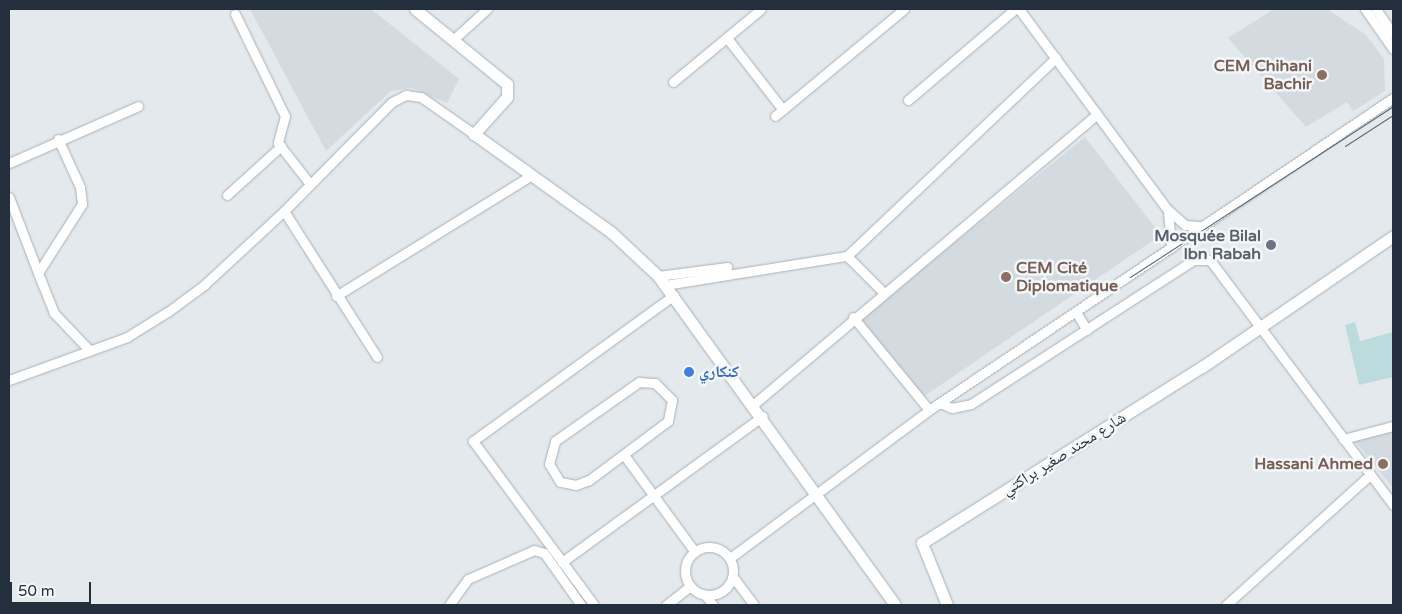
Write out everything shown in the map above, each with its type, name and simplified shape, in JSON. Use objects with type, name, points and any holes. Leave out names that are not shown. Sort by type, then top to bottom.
[{"type":"street","points":[[414,9],[454,38],[505,80],[509,88],[507,97],[474,134]]},
{"type":"street","points":[[454,38],[487,9]]},
{"type":"street","points":[[673,82],[761,9]]},
{"type":"street","points":[[775,116],[904,9]]},
{"type":"street","points":[[908,100],[1015,9]]},
{"type":"street","points":[[1019,9],[1168,210],[1186,225],[1202,226]]},
{"type":"street","points":[[1365,9],[1393,48]]},
{"type":"street","points":[[1376,9],[1393,34]]},
{"type":"street","points":[[227,195],[281,146],[285,116],[235,14]]},
{"type":"street","points":[[727,38],[783,110]]},
{"type":"street","points":[[662,280],[847,256],[1056,58]]},
{"type":"street","points":[[9,380],[127,337],[176,306],[284,211],[392,102],[406,95],[420,97],[611,232],[662,280],[763,416],[895,605]]},
{"type":"street","points":[[730,558],[929,410],[1393,98]]},
{"type":"street","points":[[9,163],[58,139],[138,106]]},
{"type":"street","points":[[754,404],[882,291],[1097,114]]},
{"type":"street","points":[[38,273],[82,204],[80,187],[58,139]]},
{"type":"street","points":[[281,146],[310,184]]},
{"type":"street","points":[[336,296],[530,176]]},
{"type":"street","points":[[9,197],[54,313],[90,351]]},
{"type":"street","points":[[1168,210],[1171,248]]},
{"type":"street","points":[[284,211],[336,296],[377,357]]},
{"type":"street","points":[[1261,327],[1393,236]]},
{"type":"street","points":[[847,256],[882,291]]},
{"type":"street","points":[[940,403],[952,408],[972,404],[1194,260],[1204,259],[1218,266],[1393,505]]},
{"type":"street","points":[[662,280],[728,267]]},
{"type":"street","points":[[594,605],[473,441],[674,295]]},
{"type":"street","points":[[1076,312],[1087,330]]},
{"type":"street","points":[[853,317],[929,410]]},
{"type":"street","name":"شارع محند صغير براكتي","points":[[948,605],[922,543],[1261,327]]},
{"type":"street","points":[[655,383],[672,400],[668,421],[624,455],[576,485],[560,482],[549,464],[555,442],[631,385],[655,383]]},
{"type":"street","points":[[562,562],[763,416]]},
{"type":"street","points":[[1343,439],[1393,426]]},
{"type":"street","points":[[624,455],[694,552]]},
{"type":"street","points":[[1226,605],[1370,475]]},
{"type":"street","points":[[713,605],[706,596],[690,586],[686,566],[694,552],[710,547],[730,558]]},
{"type":"street","points":[[449,605],[468,579],[534,550],[544,553],[581,605]]},
{"type":"street","points":[[730,558],[733,577],[754,605]]},
{"type":"street","points":[[706,596],[722,592],[733,577]]},
{"type":"street","points":[[666,605],[690,586]]},
{"type":"shaded area","points":[[250,9],[371,9],[459,79],[447,103],[411,88],[391,91],[326,151]]},
{"type":"shaded area","name":"CEM Chihani Bachir","points":[[1274,9],[1327,9],[1366,35],[1384,59],[1385,91],[1353,111],[1347,102],[1306,127],[1228,38]]},
{"type":"shaded area","name":"CEM Cité Diplomatique","points":[[1085,137],[1161,235],[920,399],[860,319]]},
{"type":"shaded area","points":[[1355,322],[1360,341],[1393,332],[1393,377],[1359,385],[1345,325]]},
{"type":"shaded area","name":"Hassani Ahmed","points":[[1393,432],[1393,488],[1354,440]]},
{"type":"tram line","points":[[1130,277],[1393,106]]},
{"type":"tram line","points":[[1345,146],[1393,115]]},
{"type":"place","name":"CEM Chihani Bachir","points":[[1322,75]]},
{"type":"place","name":"Mosquée Bilal Ibn Rabah","points":[[1271,245]]},
{"type":"place","name":"CEM Cité Diplomatique","points":[[1006,277]]},
{"type":"place","name":"كنكاري","points":[[689,372]]},
{"type":"place","name":"Hassani Ahmed","points":[[1383,464]]}]
